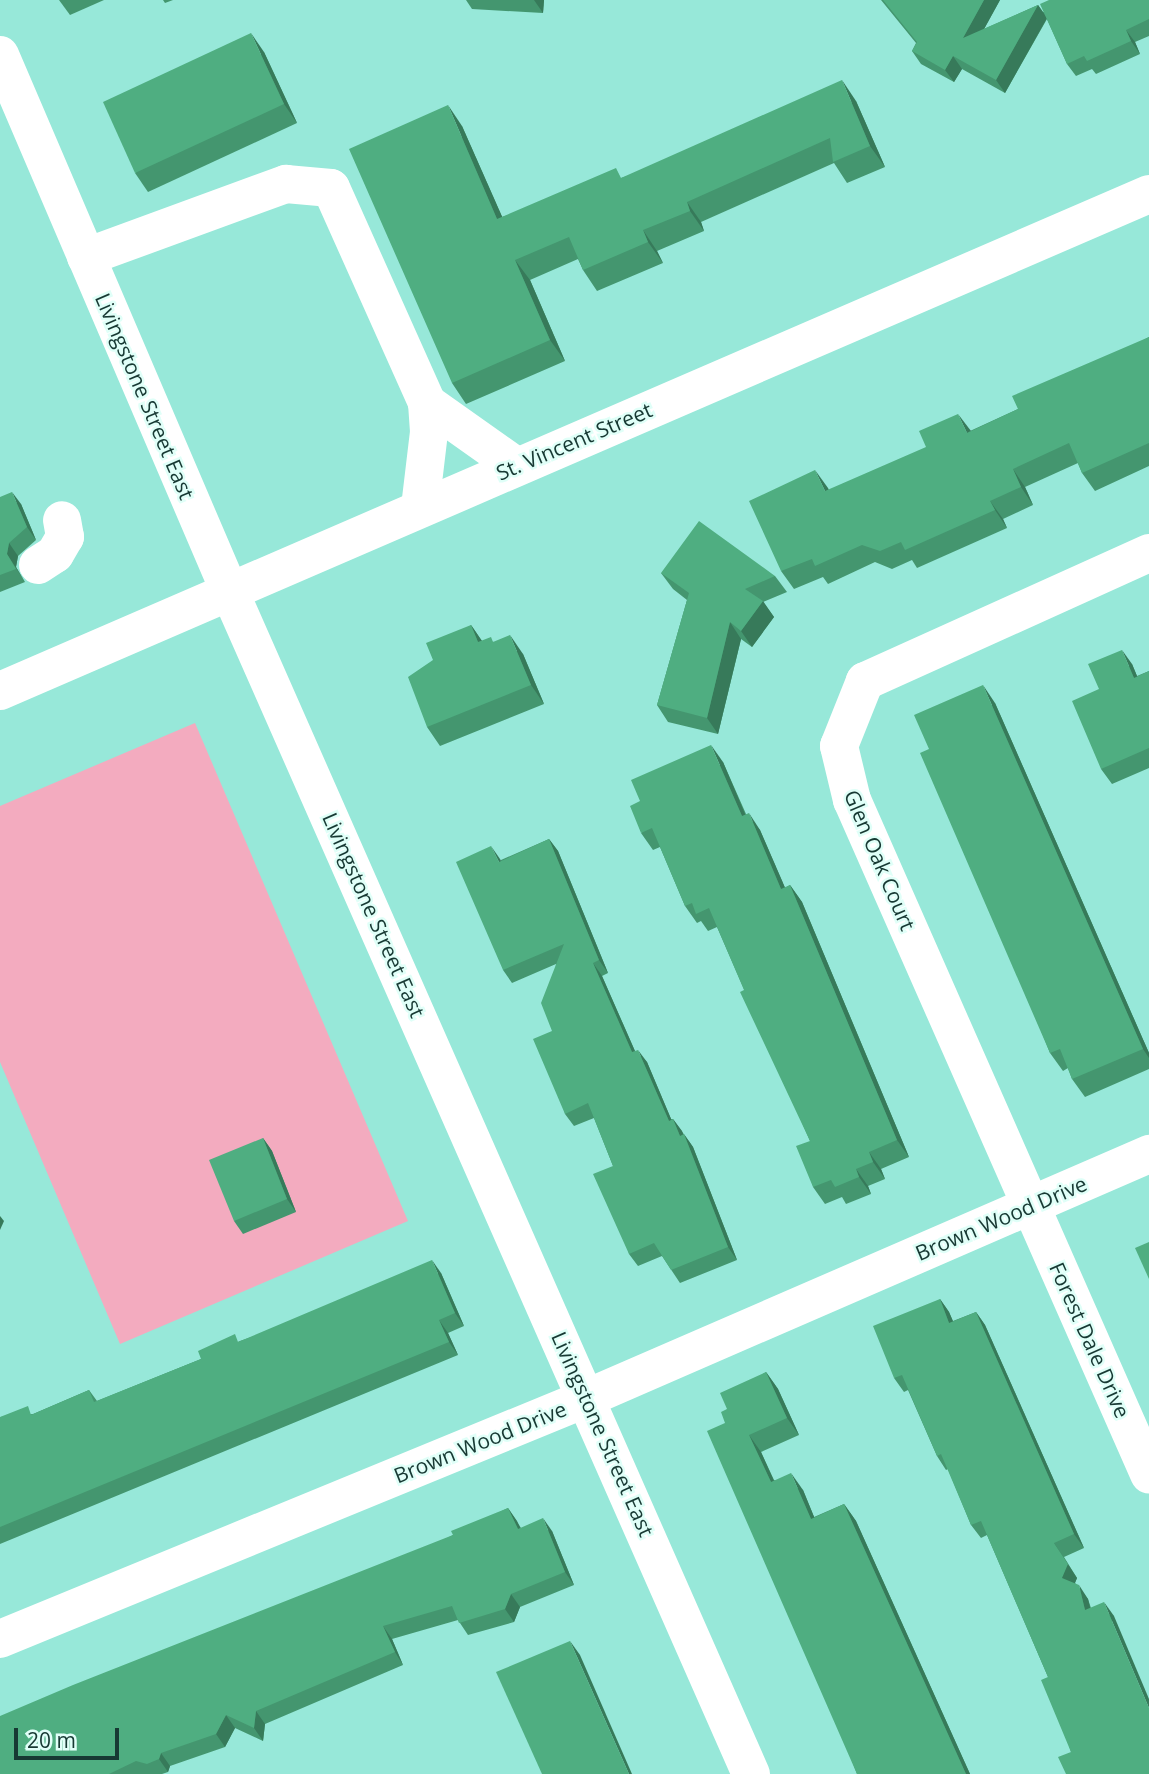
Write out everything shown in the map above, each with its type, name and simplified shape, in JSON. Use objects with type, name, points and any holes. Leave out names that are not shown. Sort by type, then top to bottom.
[{"type":"street","name":"Livingstone Street East","points":[[0,55],[229,590],[751,1774]]},
{"type":"street","points":[[86,257],[286,184],[331,188],[427,403],[426,473],[419,507]]},
{"type":"street","name":"St. Vincent Street","points":[[0,691],[419,507],[1149,194]]},
{"type":"street","points":[[427,403],[516,466]]},
{"type":"street","points":[[38,565],[55,554],[65,537],[62,520]]},
{"type":"street","name":"Glen Oak Court","points":[[1031,1206],[852,800],[839,746],[865,681],[1149,553]]},
{"type":"street","name":"Brown Wood Drive","points":[[0,1639],[587,1398],[1149,1154]]},
{"type":"street","name":"Forest Dale Drive","points":[[1031,1206],[1149,1474]]},
{"type":"shaded area","points":[[195,723],[408,1221],[120,1344],[0,1062],[0,806]]},
{"type":"building","points":[[883,0],[984,0],[963,38],[1038,5],[996,80],[953,56],[945,70],[912,51],[917,42]]},
{"type":"building","points":[[1049,0],[1149,0],[1149,19],[1126,30],[1131,41],[1087,61],[1084,56],[1067,64],[1040,4]]},
{"type":"building","points":[[251,33],[284,104],[135,173],[103,102]]},
{"type":"building","points":[[842,80],[870,146],[833,162],[830,138],[687,202],[690,211],[643,230],[648,242],[583,270],[569,237],[515,260],[550,340],[452,383],[349,149],[448,105],[497,219],[616,168],[621,178]]},
{"type":"building","points":[[1149,337],[1149,443],[1082,473],[1069,443],[1013,469],[1021,487],[990,501],[995,510],[905,550],[901,542],[880,551],[862,545],[815,566],[812,559],[781,571],[749,501],[815,470],[825,491],[926,447],[919,431],[958,414],[967,433],[1018,409],[1012,396]]},
{"type":"building","points":[[12,492],[27,527],[9,543],[7,554],[16,569],[0,575],[0,497]]},
{"type":"building","points":[[699,521],[775,576],[745,589],[763,601],[741,631],[730,622],[707,718],[657,705],[689,593],[661,573]]},
{"type":"building","points":[[471,625],[478,642],[491,637],[493,642],[510,635],[531,685],[427,727],[408,677],[433,660],[426,643]]},
{"type":"building","points":[[1122,650],[1134,678],[1149,671],[1149,748],[1101,769],[1072,701],[1099,689],[1088,664]]},
{"type":"building","points":[[983,685],[1143,1049],[1072,1079],[1060,1049],[1050,1053],[920,753],[929,749],[914,715]]},
{"type":"building","points":[[711,745],[742,816],[749,813],[781,889],[790,885],[897,1140],[869,1152],[873,1162],[856,1169],[859,1177],[835,1187],[831,1180],[813,1187],[796,1146],[810,1141],[740,992],[744,990],[709,908],[696,914],[692,903],[685,906],[652,828],[641,833],[630,806],[640,801],[631,780]]},
{"type":"building","points":[[549,839],[599,960],[593,963],[632,1052],[638,1050],[669,1121],[673,1119],[680,1136],[684,1134],[728,1247],[671,1270],[654,1243],[629,1254],[593,1174],[613,1166],[588,1103],[565,1114],[533,1039],[552,1031],[541,1003],[564,944],[503,970],[456,862],[491,846],[499,862]]},
{"type":"building","points":[[263,1138],[287,1199],[234,1221],[209,1160]]},
{"type":"building","points":[[1149,1242],[1149,1279],[1135,1248]]},
{"type":"building","points":[[432,1260],[455,1313],[439,1320],[449,1342],[0,1527],[0,1417],[28,1406],[31,1415],[89,1390],[94,1402],[201,1359],[198,1351],[235,1334],[238,1342]]},
{"type":"building","points":[[940,1299],[949,1323],[976,1312],[1074,1534],[1054,1543],[1068,1564],[1062,1578],[1079,1585],[1085,1610],[1104,1602],[1149,1708],[1149,1774],[1066,1774],[1058,1757],[1071,1752],[1041,1680],[1048,1677],[981,1521],[971,1525],[941,1454],[937,1456],[902,1375],[894,1378],[873,1326]]},
{"type":"building","points":[[766,1372],[787,1418],[749,1435],[771,1482],[791,1473],[811,1519],[844,1504],[966,1774],[857,1774],[707,1431],[725,1423],[721,1412],[727,1409],[720,1393]]},
{"type":"building","points":[[508,1508],[518,1529],[543,1518],[565,1572],[511,1594],[505,1609],[459,1623],[452,1606],[383,1626],[395,1652],[256,1711],[254,1728],[226,1715],[216,1734],[161,1753],[159,1759],[147,1764],[136,1761],[109,1774],[0,1774],[0,1716],[453,1535],[451,1531]]},
{"type":"building","points":[[570,1641],[629,1774],[542,1774],[496,1672]]}]
